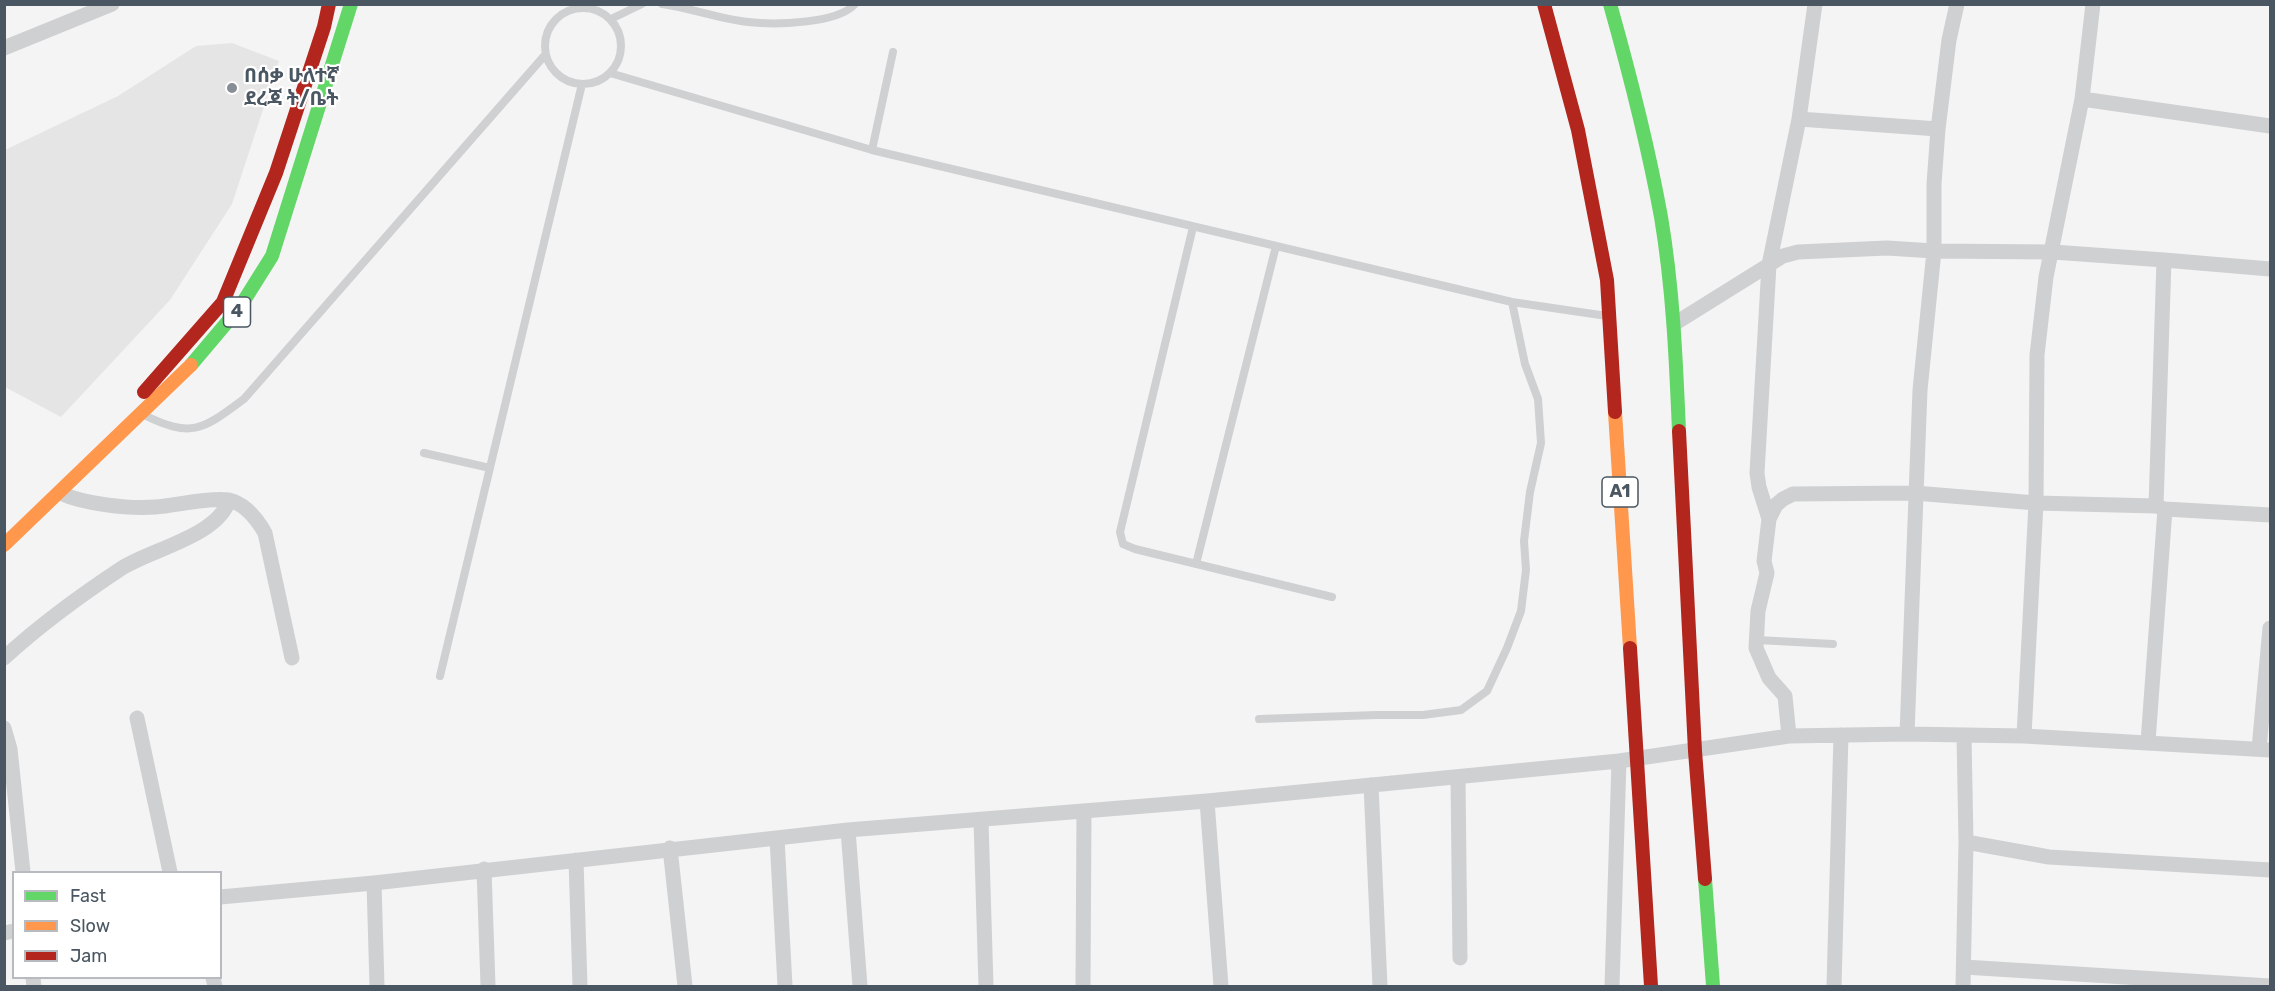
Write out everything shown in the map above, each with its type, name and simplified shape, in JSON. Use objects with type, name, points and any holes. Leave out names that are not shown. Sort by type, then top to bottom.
[{"type":"main road","points":[[13,517],[30,505],[130,407],[223,302],[276,173],[324,27],[329,4]]},
{"type":"main road","name":"4","points":[[4,545],[185,372],[240,307],[272,256],[351,4]]},
{"type":"main road","name":"A1","points":[[1544,4],[1578,130],[1607,280],[1651,987]]},
{"type":"main road","points":[[1610,4],[1638,103],[1661,219],[1674,324],[1695,751],[1713,987]]},
{"type":"street","points":[[4,48],[112,4]]},
{"type":"street","points":[[1769,519],[1757,473],[1769,265],[1799,119],[1815,4]]},
{"type":"street","points":[[1906,734],[1920,390],[1934,251],[1934,184],[1949,40],[1957,4]]},
{"type":"street","points":[[2024,735],[2036,503],[2037,356],[2046,277],[2053,252],[2082,99],[2093,4]]},
{"type":"street","points":[[2082,99],[2271,126]]},
{"type":"street","points":[[1799,119],[1938,129]]},
{"type":"street","points":[[1674,324],[1783,256],[1798,252],[1887,248],[1934,251],[2053,252],[2271,269]]},
{"type":"street","points":[[2148,742],[2161,507],[2158,412],[2164,260]]},
{"type":"street","points":[[60,493],[68,497],[104,504],[153,508],[229,500],[256,518],[265,532],[292,657]]},
{"type":"street","points":[[1789,736],[1785,696],[1768,678],[1756,648],[1758,611],[1767,573],[1764,561],[1769,519],[1776,505],[1793,494],[1915,494],[2036,503],[2161,507],[2271,515]]},
{"type":"street","points":[[4,658],[28,636],[124,567],[145,555],[179,543],[201,531],[226,510],[229,500]]},
{"type":"street","points":[[222,897],[374,883],[849,830],[1207,801],[1619,761],[1789,736],[2024,735],[2265,749],[2271,628]]},
{"type":"street","points":[[136,718],[170,871]]},
{"type":"street","points":[[4,728],[10,749],[23,871]]},
{"type":"street","points":[[1834,987],[1841,735]]},
{"type":"street","points":[[1963,987],[1966,842],[1964,735]]},
{"type":"street","points":[[1612,987],[1619,761]]},
{"type":"street","points":[[1458,777],[1460,958]]},
{"type":"street","points":[[1371,785],[1380,987]]},
{"type":"street","points":[[1207,801],[1221,987]]},
{"type":"street","points":[[1083,987],[1084,811]]},
{"type":"street","points":[[981,820],[986,987]]},
{"type":"street","points":[[849,830],[860,987]]},
{"type":"street","points":[[777,838],[785,987]]},
{"type":"street","points":[[1966,842],[2049,857],[2271,870]]},
{"type":"street","points":[[670,849],[685,987]]},
{"type":"street","points":[[576,860],[580,987]]},
{"type":"street","points":[[484,869],[488,987]]},
{"type":"street","points":[[374,883],[377,987]]},
{"type":"street","points":[[1964,967],[2271,986]]},
{"type":"lane","points":[[610,19],[642,4]]},
{"type":"lane","points":[[662,4],[748,22],[813,21],[838,16],[849,11],[855,4]]},
{"type":"lane","points":[[573,8],[593,9],[610,19],[616,27],[621,46],[616,65],[610,74],[602,79],[582,84],[572,83],[555,72],[545,55],[544,45],[549,26],[564,12],[573,8]]},
{"type":"lane","points":[[872,150],[893,52]]},
{"type":"lane","points":[[142,414],[169,427],[190,429],[214,422],[244,399],[545,55]]},
{"type":"lane","points":[[610,74],[872,150],[1512,302],[1609,316]]},
{"type":"lane","points":[[440,676],[582,84]]},
{"type":"lane","points":[[1193,227],[1120,532],[1123,544],[1135,549],[1332,597]]},
{"type":"lane","points":[[1196,564],[1276,246]]},
{"type":"lane","points":[[1259,719],[1423,715],[1461,710],[1487,690],[1521,611],[1526,570],[1524,541],[1541,443],[1538,399],[1525,363],[1512,302]]},
{"type":"lane","points":[[424,453],[490,468]]},
{"type":"lane","points":[[1757,640],[1833,644]]},
{"type":"shaded area","points":[[232,43],[279,61],[232,204],[170,300],[61,417],[5,387],[5,150],[118,96],[196,46]]},
{"type":"traffic: fast","points":[[191,365],[240,307],[272,256],[351,4]]},
{"type":"traffic: fast","points":[[1610,4],[1638,110],[1661,217],[1671,297],[1679,431]]},
{"type":"traffic: fast","points":[[1705,879],[1713,986]]},
{"type":"traffic: slow","points":[[4,545],[191,365]]},
{"type":"traffic: slow","points":[[1615,412],[1630,648]]},
{"type":"traffic: jam","points":[[144,392],[223,302],[276,173],[324,27],[329,4]]},
{"type":"traffic: jam","points":[[1544,4],[1578,130],[1607,280],[1615,412]]},
{"type":"traffic: jam","points":[[1679,431],[1695,751],[1705,879]]},
{"type":"traffic: jam","points":[[1630,648],[1651,986]]},
{"type":"place","name":"በሰቃ ሁለተኛ ደረጃ ት/ቤት","points":[[232,88]]}]
